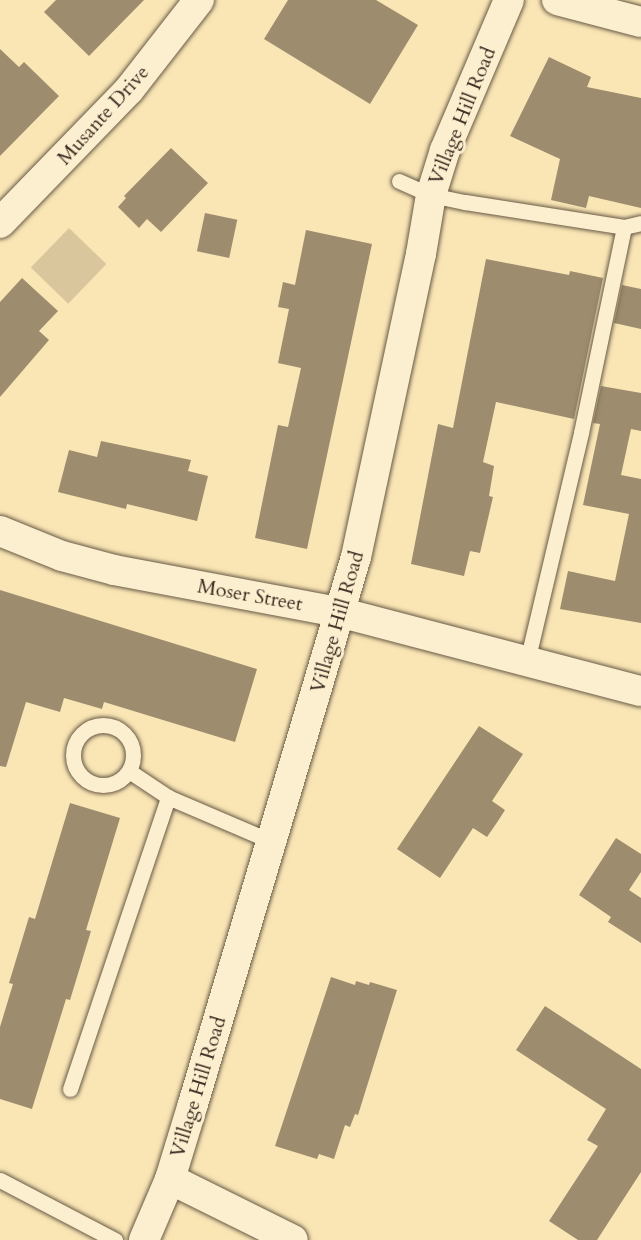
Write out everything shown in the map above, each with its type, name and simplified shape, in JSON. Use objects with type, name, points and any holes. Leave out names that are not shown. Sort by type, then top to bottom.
[{"type":"street","name":"Musante Drive","points":[[0,223],[129,90],[199,0]]},
{"type":"street","name":"Village Hill Road","points":[[144,1240],[170,1179],[273,842],[356,557],[421,254],[431,195],[445,150],[509,0]]},
{"type":"street","points":[[557,0],[641,22]]},
{"type":"street","name":"Moser Street","points":[[0,531],[62,556],[114,570],[339,612],[641,691]]},
{"type":"street","points":[[170,1179],[293,1240]]},
{"type":"lane","points":[[399,182],[431,195],[624,227],[641,223]]},
{"type":"lane","points":[[527,662],[576,456],[624,227]]},
{"type":"lane","points":[[106,725],[124,733],[133,752],[129,771],[115,783],[106,785],[88,781],[81,775],[73,757],[78,737],[95,726],[106,725]]},
{"type":"lane","points":[[129,771],[168,797],[273,842]]},
{"type":"lane","points":[[70,1089],[168,797]]},
{"type":"lane","points":[[0,1180],[115,1240]]},
{"type":"shaded area","points":[[69,228],[106,264],[68,304],[31,268]]},
{"type":"building","points":[[56,0],[144,0],[89,56],[44,12]]},
{"type":"building","points":[[288,0],[376,0],[418,25],[370,104],[264,39]]},
{"type":"building","points":[[0,49],[19,67],[24,62],[59,96],[0,156]]},
{"type":"building","points":[[549,57],[591,77],[587,87],[641,98],[641,208],[589,196],[586,208],[551,200],[560,159],[510,136]]},
{"type":"building","points":[[171,148],[208,183],[161,232],[147,219],[139,228],[118,207],[126,198],[124,196]]},
{"type":"building","points":[[205,213],[237,220],[229,258],[197,251]]},
{"type":"building","points":[[306,230],[372,244],[307,549],[255,538],[278,425],[288,427],[301,368],[278,363],[289,309],[278,307],[283,282],[295,285]]},
{"type":"building","points":[[486,259],[569,275],[570,271],[603,278],[574,419],[496,402],[483,462],[494,466],[489,496],[493,497],[480,553],[470,551],[464,576],[411,564],[438,424],[453,428]]},
{"type":"building","points":[[22,278],[58,311],[39,331],[49,340],[0,397],[0,302]]},
{"type":"building","points":[[622,285],[641,289],[641,329],[614,323]]},
{"type":"building","points":[[601,386],[641,393],[641,431],[631,429],[621,475],[641,479],[641,623],[560,609],[568,571],[615,581],[629,514],[583,505],[600,424],[593,423]]},
{"type":"building","points":[[101,441],[191,460],[188,471],[208,476],[197,521],[127,504],[126,509],[58,492],[69,450],[97,457]]},
{"type":"building","points":[[0,590],[257,669],[235,742],[104,702],[102,709],[64,698],[60,712],[26,702],[6,767],[0,766]]},
{"type":"building","points":[[479,726],[523,754],[492,801],[505,810],[498,821],[487,837],[473,828],[440,878],[397,849]]},
{"type":"building","points":[[70,803],[120,818],[86,930],[91,931],[70,1000],[66,999],[32,1109],[0,1099],[0,1027],[13,984],[9,983],[29,917],[35,919]]},
{"type":"building","points":[[616,838],[641,854],[641,872],[629,890],[641,898],[641,943],[608,922],[611,917],[579,895]]},
{"type":"building","points":[[331,977],[355,985],[356,981],[369,985],[370,982],[397,990],[358,1115],[355,1114],[350,1127],[345,1125],[334,1159],[319,1154],[317,1159],[275,1146]]},
{"type":"building","points":[[545,1006],[641,1069],[641,1172],[597,1240],[578,1240],[549,1221],[598,1146],[587,1140],[606,1109],[516,1050]]}]
